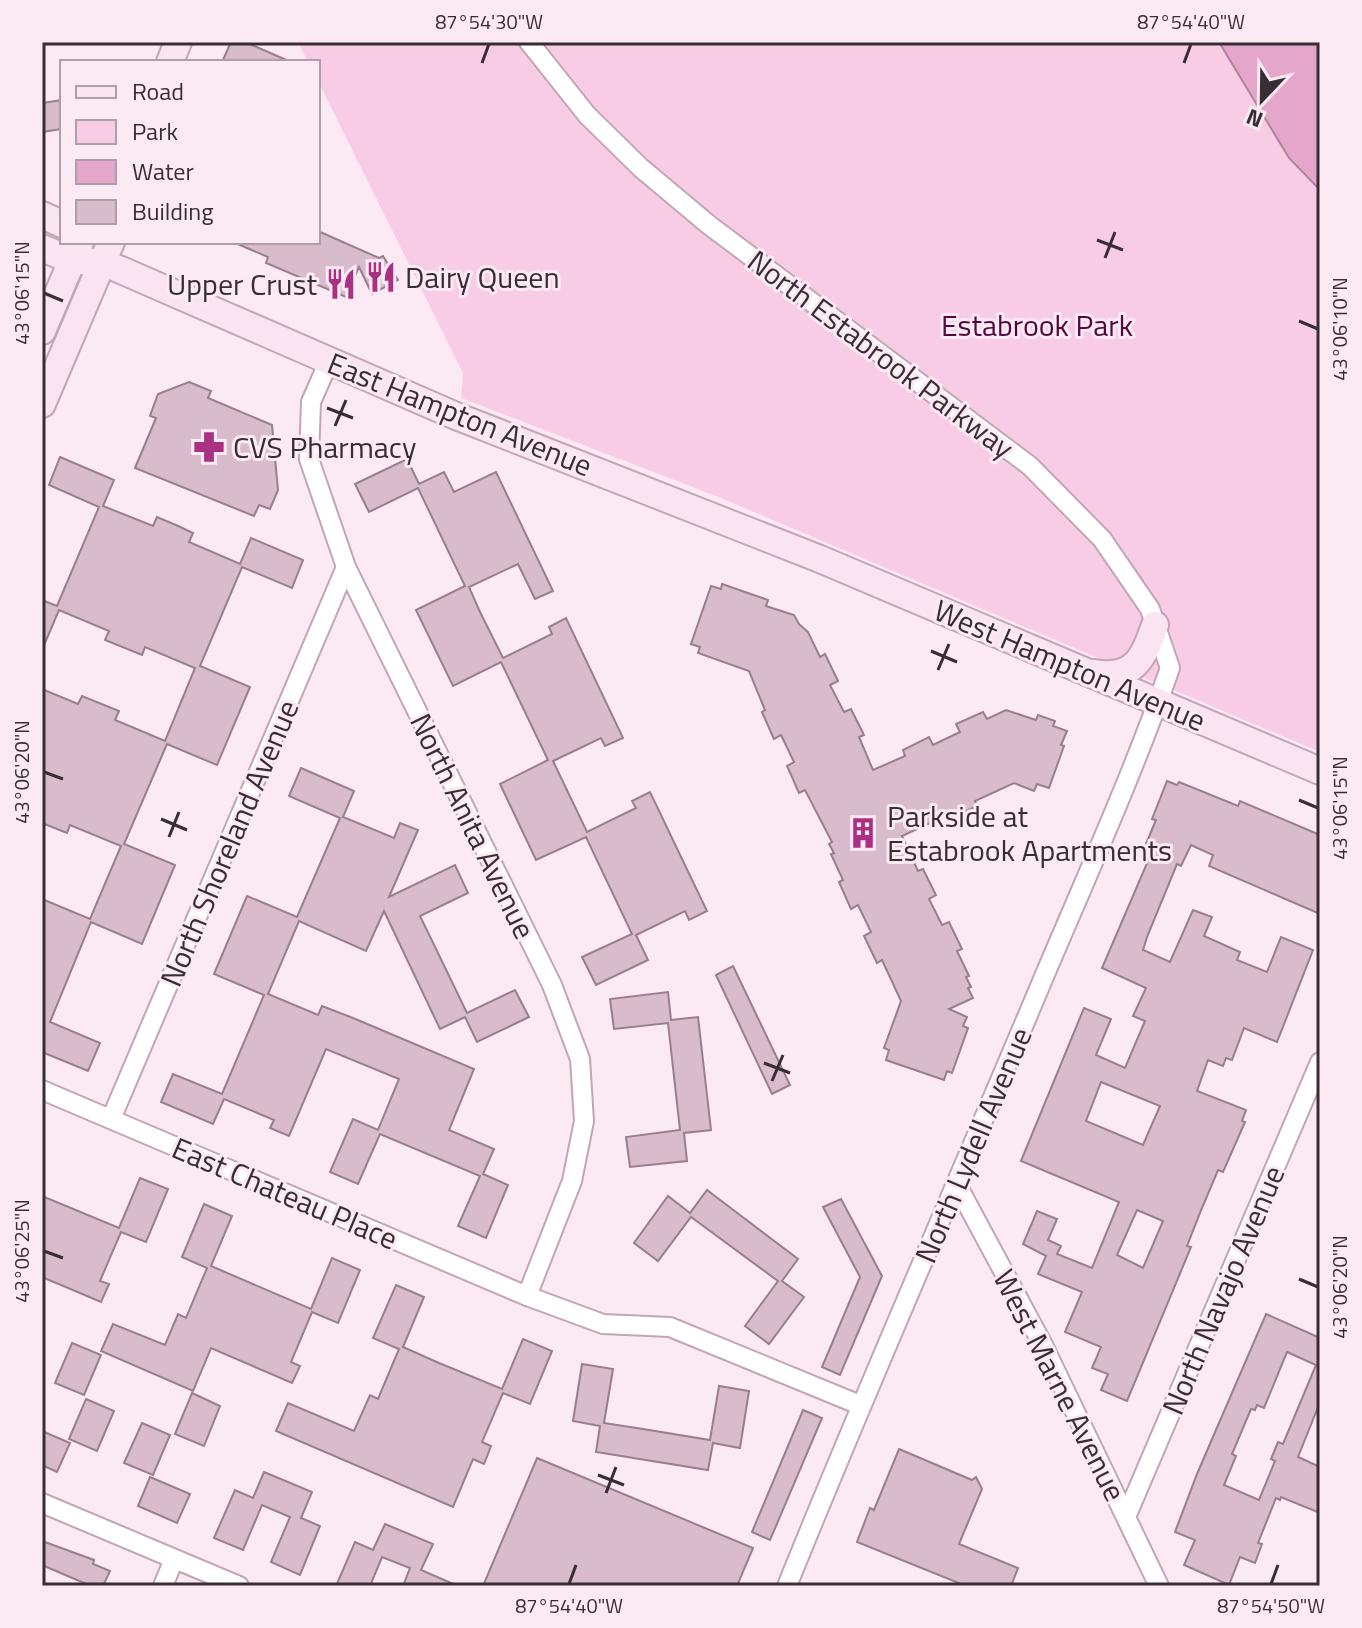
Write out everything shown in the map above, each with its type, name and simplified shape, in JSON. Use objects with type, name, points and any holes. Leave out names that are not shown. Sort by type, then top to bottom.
[{"type":"main road","name":"East Hampton Avenue","points":[[42,248],[91,250],[329,361],[528,445],[820,559]]},
{"type":"main road","points":[[42,331],[91,250]]},
{"type":"main road","points":[[42,404],[91,250]]},
{"type":"main road","name":"West Hampton Avenue","points":[[820,559],[1320,771]]},
{"type":"main road","points":[[1086,672],[1104,675],[1124,673],[1135,666],[1146,652],[1155,625]]},
{"type":"street","name":"North Estabrook Parkway","points":[[529,42],[587,115],[663,187],[709,225],[1030,466],[1102,539],[1150,609],[1170,668],[1158,703]]},
{"type":"street","name":"North Anita Avenue","points":[[329,361],[311,402],[309,459],[346,567],[552,985],[580,1059],[584,1121],[572,1181],[527,1296]]},
{"type":"street","name":"North Shoreland Avenue","points":[[111,1119],[346,567]]},
{"type":"street","name":"North Lydell Avenue","points":[[787,1586],[860,1405],[957,1185],[1158,703]]},
{"type":"street","name":"North Navajo Avenue","points":[[1126,1517],[1320,1062]]},
{"type":"street","name":"East Chateau Place","points":[[42,1090],[527,1296],[603,1324],[670,1327],[860,1405]]},
{"type":"street","name":"West Marne Avenue","points":[[957,1185],[1043,1345],[1159,1586]]},
{"type":"street","points":[[42,1503],[239,1586]]},
{"type":"street","points":[[163,1586],[174,1559]]},
{"type":"green space","name":"Estabrook Park","points":[[298,42],[1219,42],[1289,158],[1320,190],[1320,752],[716,496],[461,398],[463,373],[320,85],[320,60],[307,60]]},
{"type":"water","points":[[1219,42],[1320,42],[1320,190],[1289,158]]},
{"type":"building","points":[[231,42],[245,42],[286,60],[223,60]]},
{"type":"building","points":[[60,100],[60,129],[42,132],[42,103]]},
{"type":"building","points":[[320,232],[379,258],[383,256],[398,280],[372,294],[359,267],[346,297],[266,263],[268,257],[238,244],[320,244]]},
{"type":"building","name":"CVS Pharmacy","points":[[189,382],[211,391],[208,398],[272,425],[278,490],[270,509],[259,505],[254,516],[135,468],[156,418],[150,416],[158,394]]},
{"type":"building","points":[[60,457],[114,480],[103,506],[153,526],[157,517],[176,525],[193,533],[189,542],[240,564],[251,538],[303,560],[292,588],[242,567],[200,666],[250,687],[217,765],[167,744],[124,844],[175,865],[142,944],[91,922],[50,1022],[100,1043],[88,1071],[42,1052],[42,899],[90,919],[121,846],[70,825],[67,833],[42,823],[42,689],[78,704],[82,696],[119,711],[115,720],[165,741],[195,668],[145,647],[142,655],[105,640],[109,631],[59,610],[42,650],[42,600],[57,606],[99,507],[49,485]]},
{"type":"building","points":[[407,459],[419,484],[444,472],[454,492],[496,472],[553,591],[535,599],[518,564],[469,587],[480,612],[503,658],[552,634],[549,627],[566,618],[623,738],[605,746],[601,738],[553,761],[587,832],[636,808],[632,801],[650,792],[707,911],[689,920],[685,911],[636,935],[648,960],[596,985],[582,957],[632,934],[586,837],[536,860],[500,784],[548,760],[501,662],[453,686],[416,610],[465,586],[418,488],[369,512],[355,484]]},
{"type":"building","name":"Parkside at Estabrook Apartments","points":[[722,584],[768,600],[766,606],[794,615],[808,632],[820,657],[825,654],[838,681],[830,685],[844,712],[851,709],[864,735],[859,737],[873,770],[905,756],[903,750],[929,737],[933,745],[960,732],[956,724],[983,712],[987,719],[1006,710],[1036,720],[1038,715],[1055,721],[1053,726],[1067,731],[1049,788],[1037,784],[1034,791],[1014,783],[975,801],[977,806],[951,819],[949,814],[902,836],[918,871],[923,869],[936,895],[929,899],[942,925],[949,922],[962,949],[957,951],[969,976],[966,977],[971,987],[968,988],[973,998],[949,1009],[967,1017],[963,1026],[968,1028],[952,1073],[947,1071],[944,1080],[886,1060],[889,1050],[884,1048],[901,1001],[882,960],[877,963],[864,936],[871,932],[858,905],[851,909],[839,882],[843,880],[831,854],[834,853],[829,844],[832,842],[805,790],[799,793],[787,766],[794,762],[781,735],[774,739],[749,671],[698,653],[700,647],[691,644],[711,586],[721,589]]},
{"type":"building","points":[[301,768],[354,791],[343,817],[394,838],[400,823],[418,830],[389,897],[455,865],[468,893],[420,916],[467,1013],[515,990],[529,1017],[477,1042],[465,1017],[440,1029],[384,911],[366,951],[299,921],[268,994],[318,1015],[322,1006],[474,1069],[449,1130],[494,1149],[483,1174],[508,1185],[486,1238],[458,1226],[480,1176],[380,1134],[358,1184],[330,1172],[353,1119],[378,1130],[399,1079],[326,1049],[289,1136],[270,1128],[274,1120],[224,1099],[213,1124],[161,1102],[173,1074],[222,1094],[264,995],[214,974],[247,896],[297,917],[340,818],[289,796]]},
{"type":"building","points":[[1167,781],[1177,785],[1179,782],[1238,806],[1240,801],[1320,835],[1320,914],[1209,866],[1213,855],[1191,845],[1181,866],[1177,864],[1147,937],[1143,950],[1170,962],[1193,910],[1212,917],[1204,936],[1240,952],[1237,960],[1267,972],[1281,937],[1313,950],[1277,1042],[1244,1028],[1232,1060],[1226,1058],[1223,1066],[1208,1060],[1197,1091],[1246,1110],[1242,1121],[1245,1122],[1223,1172],[1218,1170],[1187,1246],[1191,1247],[1127,1401],[1101,1390],[1108,1374],[1092,1368],[1101,1347],[1065,1332],[1082,1292],[1038,1274],[1046,1256],[1023,1244],[1037,1211],[1057,1219],[1048,1240],[1061,1246],[1057,1254],[1092,1268],[1119,1202],[1021,1161],[1084,1008],[1111,1019],[1096,1055],[1125,1068],[1145,1021],[1133,1016],[1146,988],[1102,968],[1151,854],[1143,851],[1156,820],[1152,819]],"holes":[[[1101,1082],[1160,1106],[1143,1145],[1086,1121]],[[1137,1210],[1163,1221],[1143,1268],[1117,1255]]]},
{"type":"building","points":[[733,966],[790,1085],[772,1094],[716,975]]},
{"type":"building","points":[[668,992],[671,1020],[698,1017],[711,1130],[684,1133],[687,1161],[630,1167],[626,1137],[680,1130],[668,1023],[614,1029],[610,999]]},
{"type":"building","points":[[140,1178],[168,1189],[146,1242],[121,1232],[100,1281],[109,1284],[101,1302],[42,1277],[42,1196],[119,1228]]},
{"type":"building","points":[[707,1190],[798,1259],[782,1281],[804,1297],[769,1344],[745,1326],[778,1281],[691,1217],[658,1261],[634,1243],[668,1196],[690,1213]]},
{"type":"building","points":[[841,1199],[882,1276],[840,1375],[822,1367],[860,1277],[823,1207]]},
{"type":"building","points":[[204,1204],[232,1216],[211,1266],[311,1309],[332,1258],[360,1270],[338,1323],[312,1312],[291,1362],[300,1366],[292,1383],[211,1348],[193,1391],[101,1351],[113,1324],[165,1345],[178,1314],[186,1318],[207,1268],[182,1257]]},
{"type":"building","points":[[396,1285],[424,1297],[403,1347],[439,1363],[502,1389],[523,1339],[552,1351],[530,1404],[503,1393],[482,1442],[491,1446],[484,1464],[473,1459],[453,1507],[276,1431],[288,1403],[354,1431],[370,1395],[378,1399],[399,1349],[373,1338]]},
{"type":"building","points":[[1266,1314],[1320,1338],[1320,1402],[1298,1457],[1320,1467],[1320,1513],[1281,1497],[1280,1500],[1276,1498],[1258,1543],[1262,1544],[1255,1563],[1240,1557],[1229,1585],[1184,1565],[1195,1540],[1175,1532]],"holes":[[[1287,1352],[1316,1365],[1283,1444],[1278,1442],[1271,1459],[1275,1461],[1259,1500],[1224,1485],[1236,1456],[1232,1454],[1251,1409],[1255,1410],[1257,1405],[1264,1408]]]},
{"type":"building","points":[[72,1343],[101,1355],[84,1395],[55,1383]]},
{"type":"building","points":[[582,1364],[613,1369],[604,1423],[710,1440],[719,1386],[749,1391],[740,1448],[713,1443],[708,1470],[596,1452],[600,1426],[573,1421]]},
{"type":"building","points":[[192,1393],[220,1406],[204,1446],[175,1434]]},
{"type":"building","points":[[86,1399],[114,1411],[97,1451],[69,1439]]},
{"type":"building","points":[[803,1410],[822,1418],[770,1540],[752,1532]]},
{"type":"building","points":[[142,1423],[170,1435],[153,1475],[124,1463]]},
{"type":"building","points":[[42,1431],[70,1443],[57,1472],[42,1465]]},
{"type":"building","points":[[899,1449],[972,1480],[976,1477],[982,1489],[959,1544],[1018,1568],[1011,1586],[966,1586],[857,1542]]},
{"type":"building","points":[[537,1458],[753,1548],[737,1586],[483,1586]]},
{"type":"building","points":[[264,1472],[312,1492],[301,1518],[320,1526],[300,1575],[271,1562],[290,1517],[262,1505],[243,1550],[214,1538],[235,1490],[253,1498]]},
{"type":"building","points":[[150,1477],[190,1494],[177,1523],[138,1506]]},
{"type":"building","points":[[385,1524],[433,1544],[421,1570],[458,1586],[403,1586],[410,1568],[382,1557],[370,1586],[336,1586],[355,1542],[373,1550]]},
{"type":"building","points":[[42,1541],[94,1560],[93,1564],[110,1571],[103,1586],[91,1586],[42,1565]]},
{"type":"place","name":"Dairy Queen","points":[[381,277]]},
{"type":"place","name":"Upper Crust","points":[[341,284]]},
{"type":"place","name":"CVS Pharmacy","points":[[209,447]]},
{"type":"place","name":"Parkside at Estabrook Apartments","points":[[863,833]]}]
